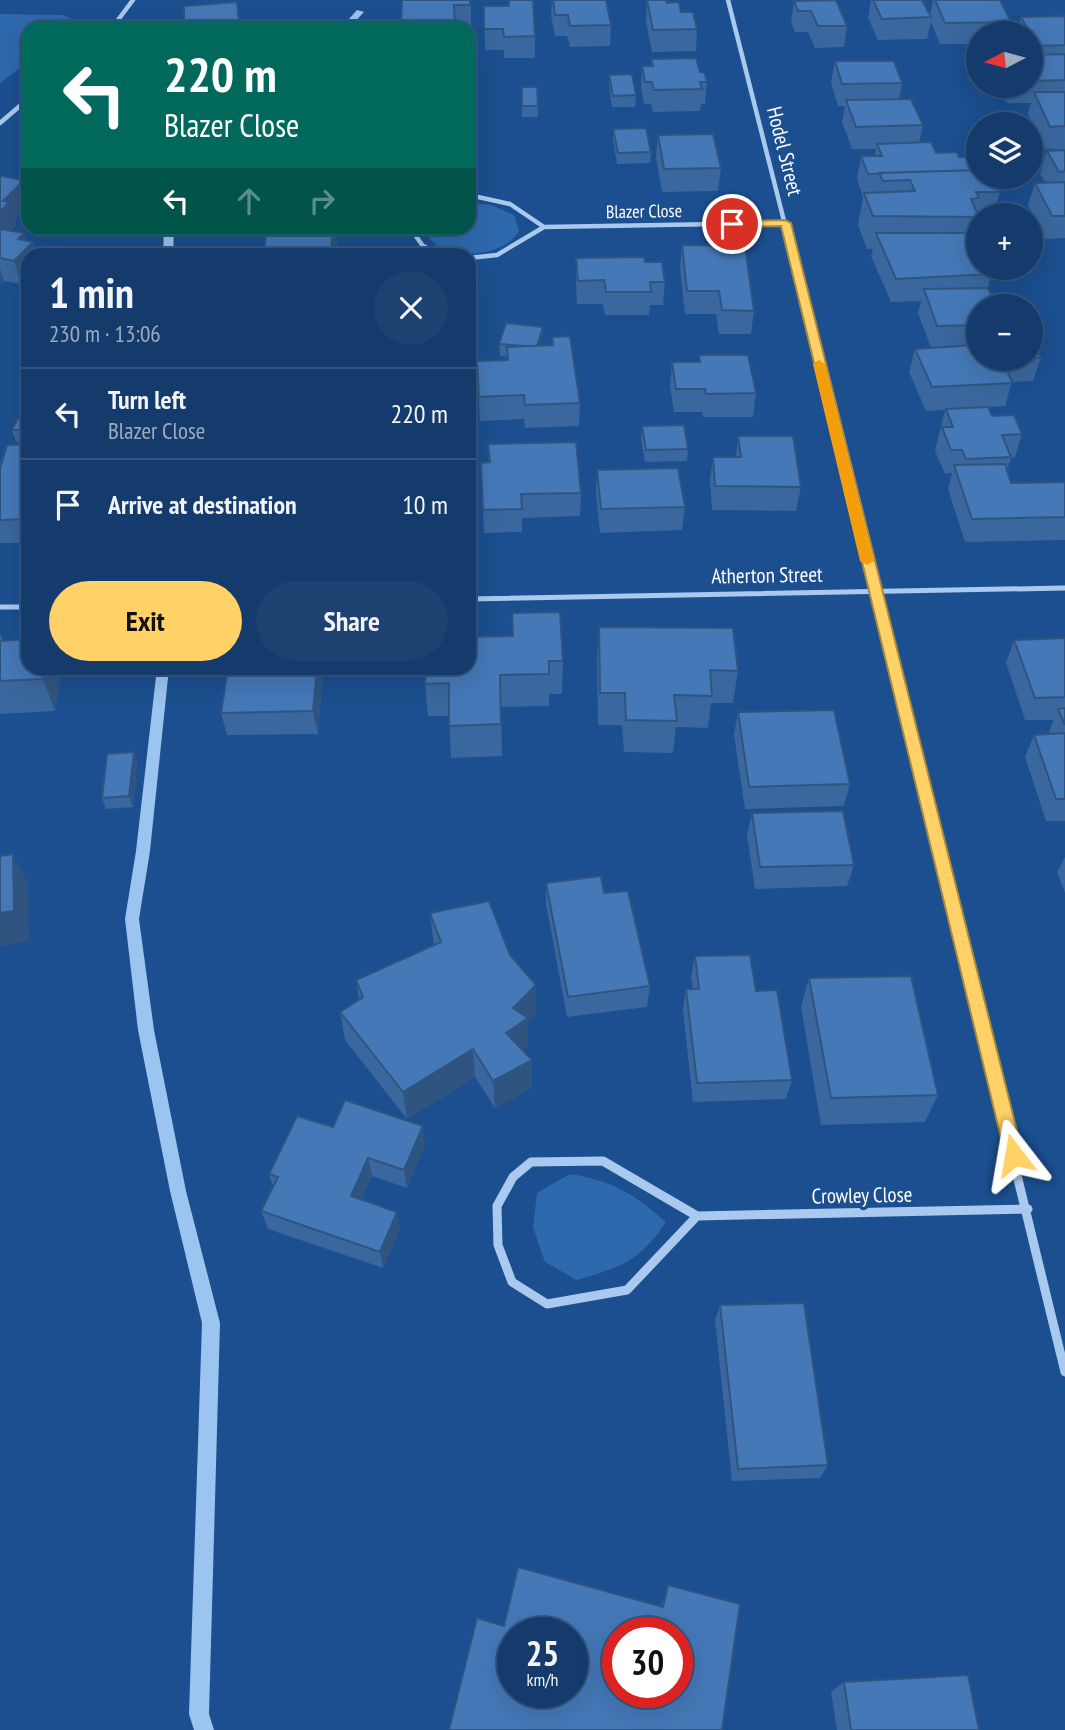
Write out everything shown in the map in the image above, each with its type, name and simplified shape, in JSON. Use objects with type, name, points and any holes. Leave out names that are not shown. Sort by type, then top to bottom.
[{"type":"street","points":[[117,21],[133,0]]},
{"type":"street","name":"Hodel Street","points":[[728,0],[1028,1209],[1065,1372]]},
{"type":"street","points":[[0,123],[21,105]]},
{"type":"street","points":[[476,196],[507,202],[533,216],[544,227],[505,251],[476,257]]},
{"type":"street","name":"Blazer Close","points":[[544,227],[785,223]]},
{"type":"street","points":[[412,235],[425,248]]},
{"type":"street","name":"Atherton Street","points":[[476,598],[1065,588]]},
{"type":"street","points":[[0,607],[21,607]]},
{"type":"street","points":[[603,1161],[697,1216],[627,1290],[547,1304],[512,1282],[498,1245],[497,1206],[513,1177],[531,1162],[603,1161]]},
{"type":"street","name":"Crowley Close","points":[[697,1216],[1028,1209]]},
{"type":"shaded area","points":[[0,14],[63,15],[76,21],[21,21],[21,67],[0,83]]},
{"type":"shaded area","points":[[476,204],[491,205],[514,215],[519,231],[499,248],[476,253],[476,248],[441,248],[429,235],[476,235]]},
{"type":"shaded area","points":[[570,1174],[598,1180],[622,1190],[666,1222],[647,1246],[628,1261],[577,1280],[545,1262],[533,1227],[537,1193]]},
{"type":"building","points":[[402,0],[470,0],[470,5],[454,5],[455,21],[401,21]]},
{"type":"building","points":[[509,0],[533,0],[535,36],[504,37],[503,29],[484,29],[484,6],[509,6]]},
{"type":"building","points":[[553,0],[606,0],[611,25],[570,26],[568,15],[555,15]]},
{"type":"building","points":[[647,0],[679,2],[681,12],[693,12],[697,29],[653,30]]},
{"type":"building","points":[[836,0],[847,26],[818,26],[811,11],[798,11],[794,1]]},
{"type":"building","points":[[873,0],[922,0],[931,17],[882,19]]},
{"type":"building","points":[[935,0],[1000,0],[1010,21],[966,21],[945,23]]},
{"type":"building","points":[[237,2],[239,21],[184,21],[184,6]]},
{"type":"building","points":[[1065,16],[1065,45],[1043,46],[1043,21],[1023,21],[1021,17]]},
{"type":"building","points":[[1065,54],[1065,80],[1043,81],[1043,55]]},
{"type":"building","points":[[696,58],[700,72],[704,72],[707,82],[700,82],[702,89],[654,90],[652,82],[645,82],[642,66],[653,66],[651,59]]},
{"type":"building","points":[[835,61],[894,61],[902,83],[842,84]]},
{"type":"building","points":[[632,74],[636,95],[613,96],[609,75]]},
{"type":"building","points":[[522,87],[537,87],[538,106],[522,106]]},
{"type":"building","points":[[1043,92],[1065,92],[1065,126],[1050,127],[1037,98],[1043,98]]},
{"type":"building","points":[[911,99],[923,125],[856,127],[846,100]]},
{"type":"building","points":[[646,128],[651,152],[618,153],[613,129]]},
{"type":"building","points":[[713,134],[721,168],[664,169],[658,135]]},
{"type":"building","points":[[931,142],[936,153],[957,152],[959,157],[966,157],[966,170],[868,174],[861,156],[882,156],[877,144]]},
{"type":"building","points":[[1065,150],[1065,171],[1059,172],[1047,151]]},
{"type":"building","points":[[966,170],[966,189],[998,189],[1000,192],[976,192],[979,198],[971,199],[973,203],[966,203],[966,217],[873,216],[864,193],[915,191],[910,180],[883,181],[879,173]]},
{"type":"building","points":[[0,176],[21,180],[21,183],[3,201],[9,202],[0,212]]},
{"type":"building","points":[[1065,182],[1065,216],[1052,216],[1038,189],[1043,189],[1043,183]]},
{"type":"building","points":[[0,229],[21,232],[18,239],[33,242],[27,248],[21,248],[21,254],[14,261],[0,258]]},
{"type":"building","points":[[876,233],[966,233],[966,275],[896,279]]},
{"type":"building","points":[[266,235],[332,235],[331,248],[264,248]]},
{"type":"building","points":[[682,245],[745,246],[754,311],[722,310],[719,291],[687,291]]},
{"type":"building","points":[[644,257],[645,262],[662,262],[665,282],[650,282],[651,292],[606,292],[604,280],[578,281],[576,258]]},
{"type":"building","points":[[988,288],[991,294],[966,294],[966,325],[937,326],[924,289]]},
{"type":"building","points":[[506,323],[543,327],[537,346],[499,344]]},
{"type":"building","points":[[570,336],[580,403],[525,405],[524,395],[479,397],[477,361],[508,360],[507,347],[553,345],[552,337]]},
{"type":"building","points":[[966,346],[966,371],[1007,371],[1013,383],[932,387],[915,349]]},
{"type":"building","points":[[699,355],[748,355],[756,393],[706,394],[705,389],[676,389],[672,362],[700,362]]},
{"type":"building","points":[[988,407],[992,416],[1014,415],[1022,434],[1002,435],[1011,457],[966,459],[962,450],[951,450],[942,427],[953,427],[946,409]]},
{"type":"building","points":[[21,412],[21,430],[12,430]]},
{"type":"building","points":[[684,425],[688,449],[646,450],[642,426]]},
{"type":"building","points":[[738,436],[793,436],[801,487],[715,486],[713,457],[741,457]]},
{"type":"building","points":[[576,442],[581,493],[521,494],[522,509],[483,510],[481,463],[490,462],[488,444]]},
{"type":"building","points":[[21,444],[21,519],[0,520],[0,469],[7,445]]},
{"type":"building","points":[[1005,464],[1011,483],[1065,482],[1065,517],[972,519],[954,465]]},
{"type":"building","points":[[678,468],[685,507],[601,509],[597,470]]},
{"type":"building","points":[[560,612],[563,661],[549,661],[549,674],[500,675],[501,724],[449,726],[449,683],[425,684],[426,675],[476,675],[476,637],[513,636],[512,613]]},
{"type":"building","points":[[599,627],[733,628],[738,671],[710,670],[712,696],[674,695],[677,721],[626,720],[625,693],[600,693]]},
{"type":"building","points":[[1065,638],[1065,697],[1035,698],[1014,640]]},
{"type":"building","points":[[21,640],[21,675],[44,675],[43,679],[0,681],[0,641]]},
{"type":"building","points":[[227,675],[316,675],[313,711],[221,713]]},
{"type":"building","points":[[1065,708],[1065,725],[1058,709]]},
{"type":"building","points":[[834,710],[850,784],[749,787],[738,712]]},
{"type":"building","points":[[1065,733],[1065,799],[1056,799],[1034,735]]},
{"type":"building","points":[[134,752],[129,796],[102,798],[107,754]]},
{"type":"building","points":[[843,811],[854,865],[760,867],[752,813]]},
{"type":"building","points":[[13,854],[14,911],[0,913],[0,856]]},
{"type":"building","points":[[601,876],[604,893],[628,891],[650,986],[568,997],[546,883]]},
{"type":"building","points":[[489,901],[510,955],[536,985],[513,1008],[528,1018],[506,1033],[532,1060],[493,1081],[473,1049],[403,1092],[340,1012],[363,997],[356,980],[441,942],[430,913]]},
{"type":"building","points":[[750,955],[756,991],[777,990],[792,1080],[697,1083],[686,989],[699,989],[695,956]]},
{"type":"building","points":[[911,976],[938,1095],[831,1098],[809,978]]},
{"type":"building","points":[[345,1100],[423,1126],[404,1170],[368,1158],[351,1196],[397,1212],[380,1252],[261,1211],[278,1177],[269,1174],[297,1116],[333,1127]]},
{"type":"building","points":[[804,1303],[828,1465],[738,1469],[720,1305]]},
{"type":"building","points":[[518,1567],[663,1607],[668,1585],[740,1604],[722,1730],[449,1730],[477,1618],[497,1624],[497,1708],[588,1708],[588,1617],[506,1617]]},
{"type":"building","points":[[968,1675],[979,1730],[851,1730],[844,1682]]},
{"type":"waterway","points":[[352,21],[360,12]]},
{"type":"waterway","points":[[168,248],[169,235]]},
{"type":"waterway","points":[[162,675],[143,851],[132,919],[146,1030],[178,1191],[211,1323],[199,1714],[204,1730]]},
{"type":"slow traffic","points":[[819,364],[867,561]]},
{"type":"route","points":[[732,224],[785,223],[1014,1155]]}]
